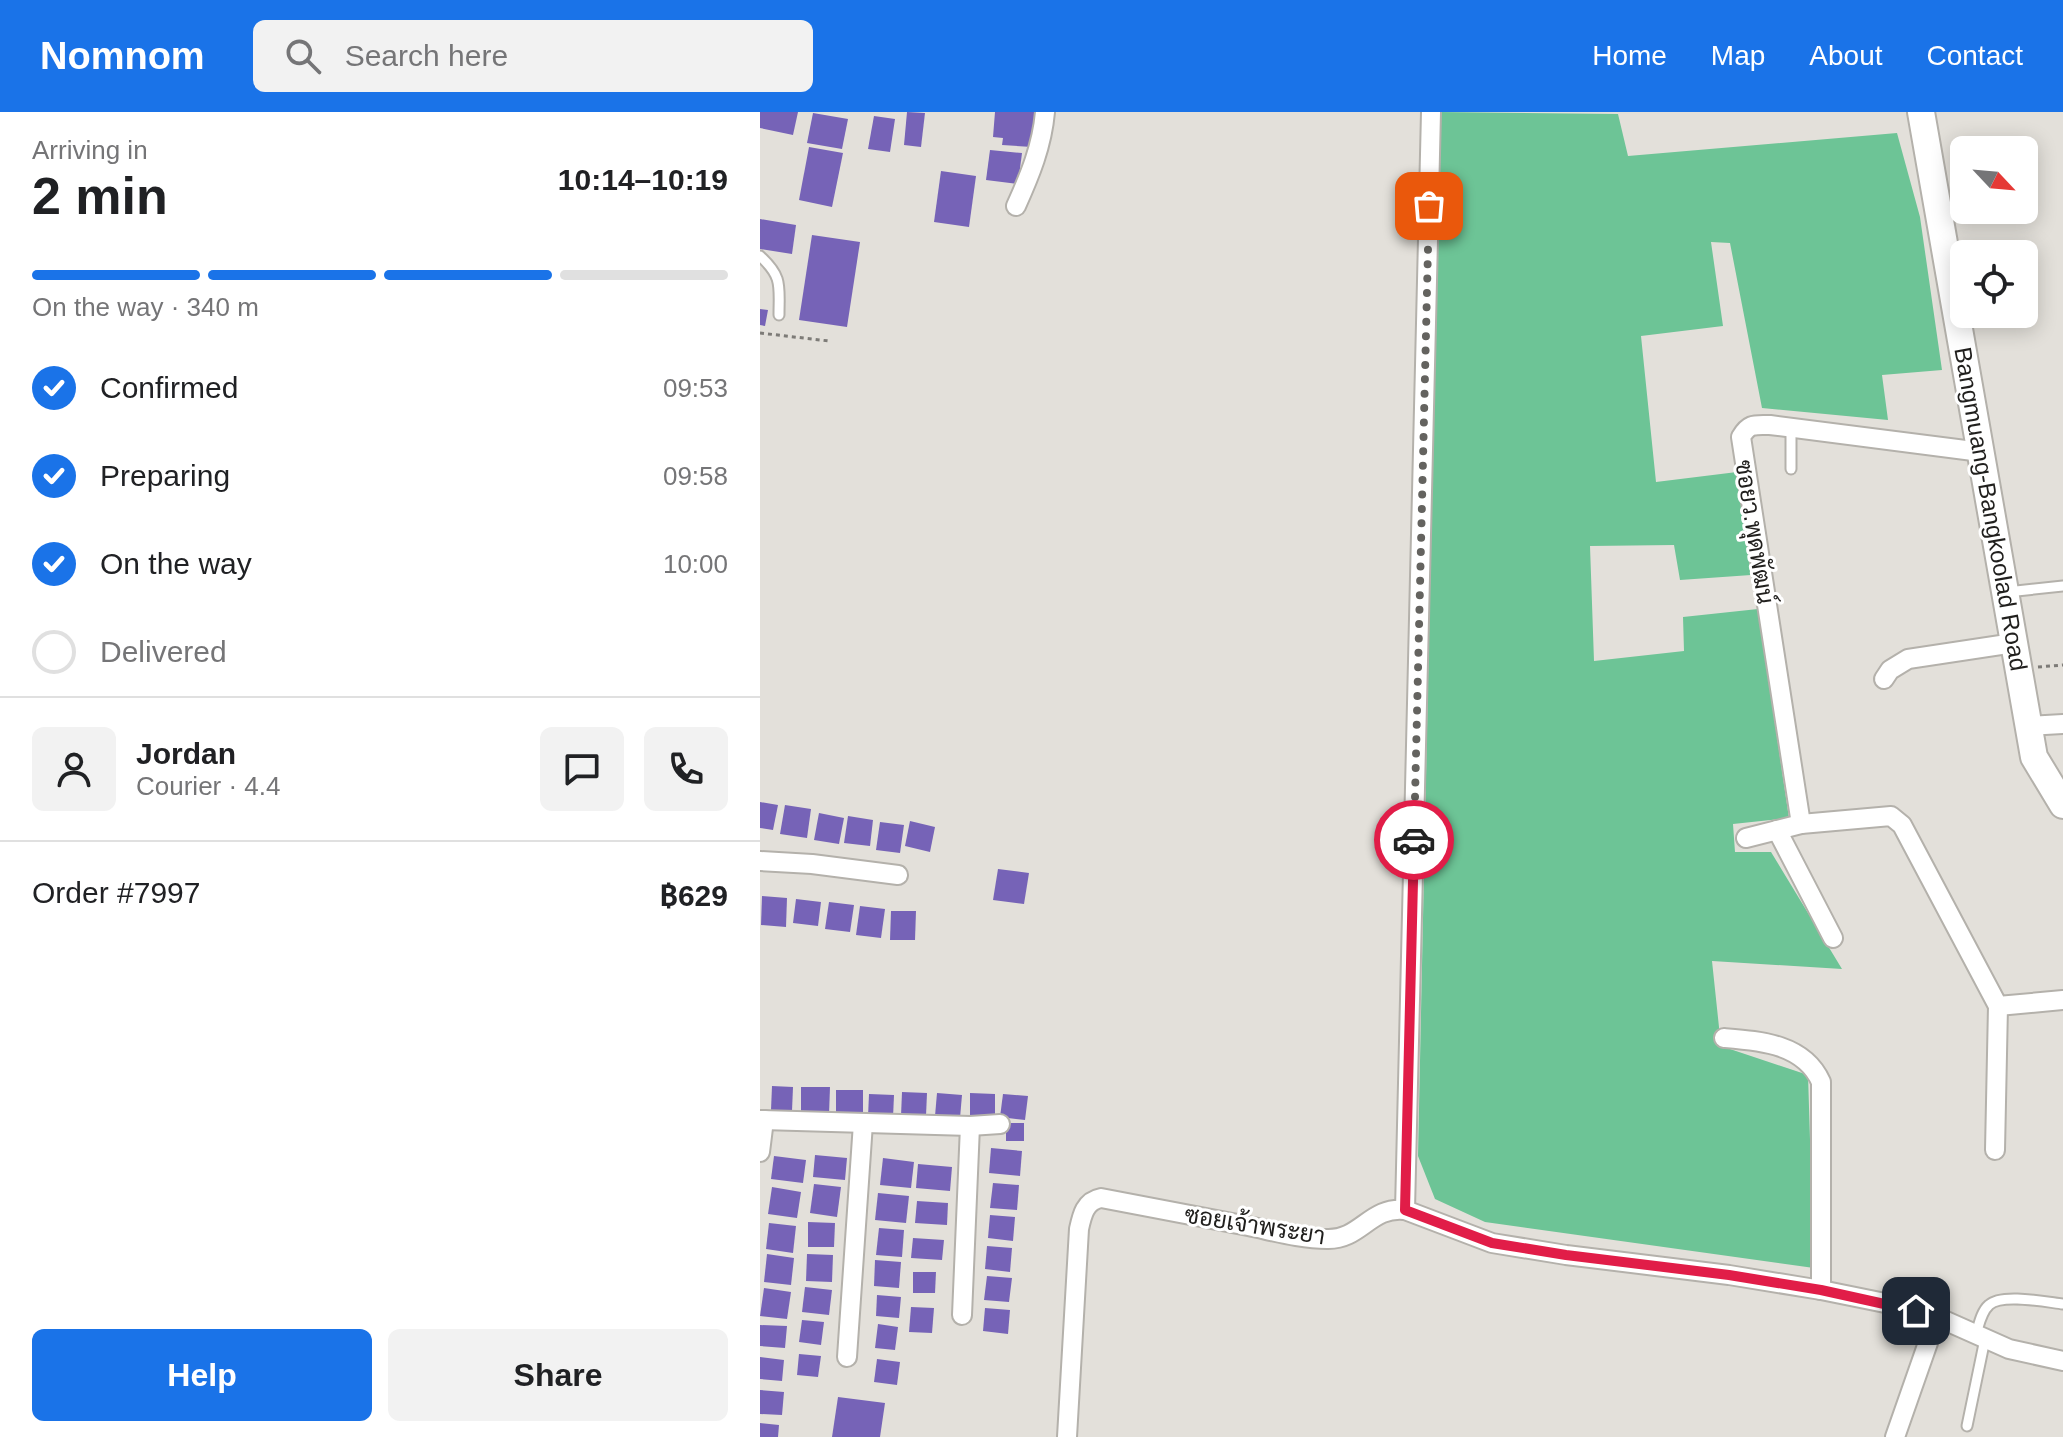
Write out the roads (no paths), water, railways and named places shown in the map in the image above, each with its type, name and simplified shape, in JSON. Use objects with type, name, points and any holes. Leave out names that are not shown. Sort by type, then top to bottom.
[{"type":"street","points":[[1016,206],[1032,170],[1043,132],[1045,112]]},
{"type":"street","points":[[1431,112],[1405,1210],[1492,1243],[1729,1275],[1895,1305],[1937,1317],[2009,1349],[2063,1361]]},
{"type":"street","name":"Bangmuang-Bangkoolad Road","points":[[1921,112],[2034,757],[2063,805]]},
{"type":"street","name":"ซอยว.พุดพัฒน์","points":[[1801,824],[1741,437],[1746,429],[1754,425],[1981,452]]},
{"type":"street","points":[[1884,679],[1890,670],[1908,659],[2014,643]]},
{"type":"street","points":[[2029,726],[2063,724]]},
{"type":"street","points":[[1746,838],[1801,824],[1891,816],[1902,825],[1998,1006],[1995,1150]]},
{"type":"street","points":[[1777,830],[1833,938]]},
{"type":"street","points":[[760,861],[898,875]]},
{"type":"street","points":[[1998,1006],[2063,1000]]},
{"type":"street","points":[[1724,1038],[1760,1041],[1785,1048],[1810,1064],[1821,1082],[1821,1290]]},
{"type":"street","points":[[760,1152],[762,1120],[970,1126],[1000,1124]]},
{"type":"street","points":[[847,1357],[863,1123]]},
{"type":"street","points":[[962,1315],[970,1126]]},
{"type":"street","name":"ซอยเจ้าพระยา","points":[[1067,1437],[1079,1229],[1083,1213],[1093,1200],[1101,1198],[1327,1239],[1344,1238],[1380,1213],[1393,1209],[1405,1210]]},
{"type":"street","points":[[1895,1437],[1937,1317]]},
{"type":"lane","points":[[760,256],[779,280],[779,315]]},
{"type":"lane","points":[[1791,428],[1791,469]]},
{"type":"lane","points":[[2005,592],[2063,586]]},
{"type":"lane","points":[[1967,1426],[1981,1336],[1980,1320],[1988,1306],[1997,1300],[2009,1299],[2063,1304]]}]
